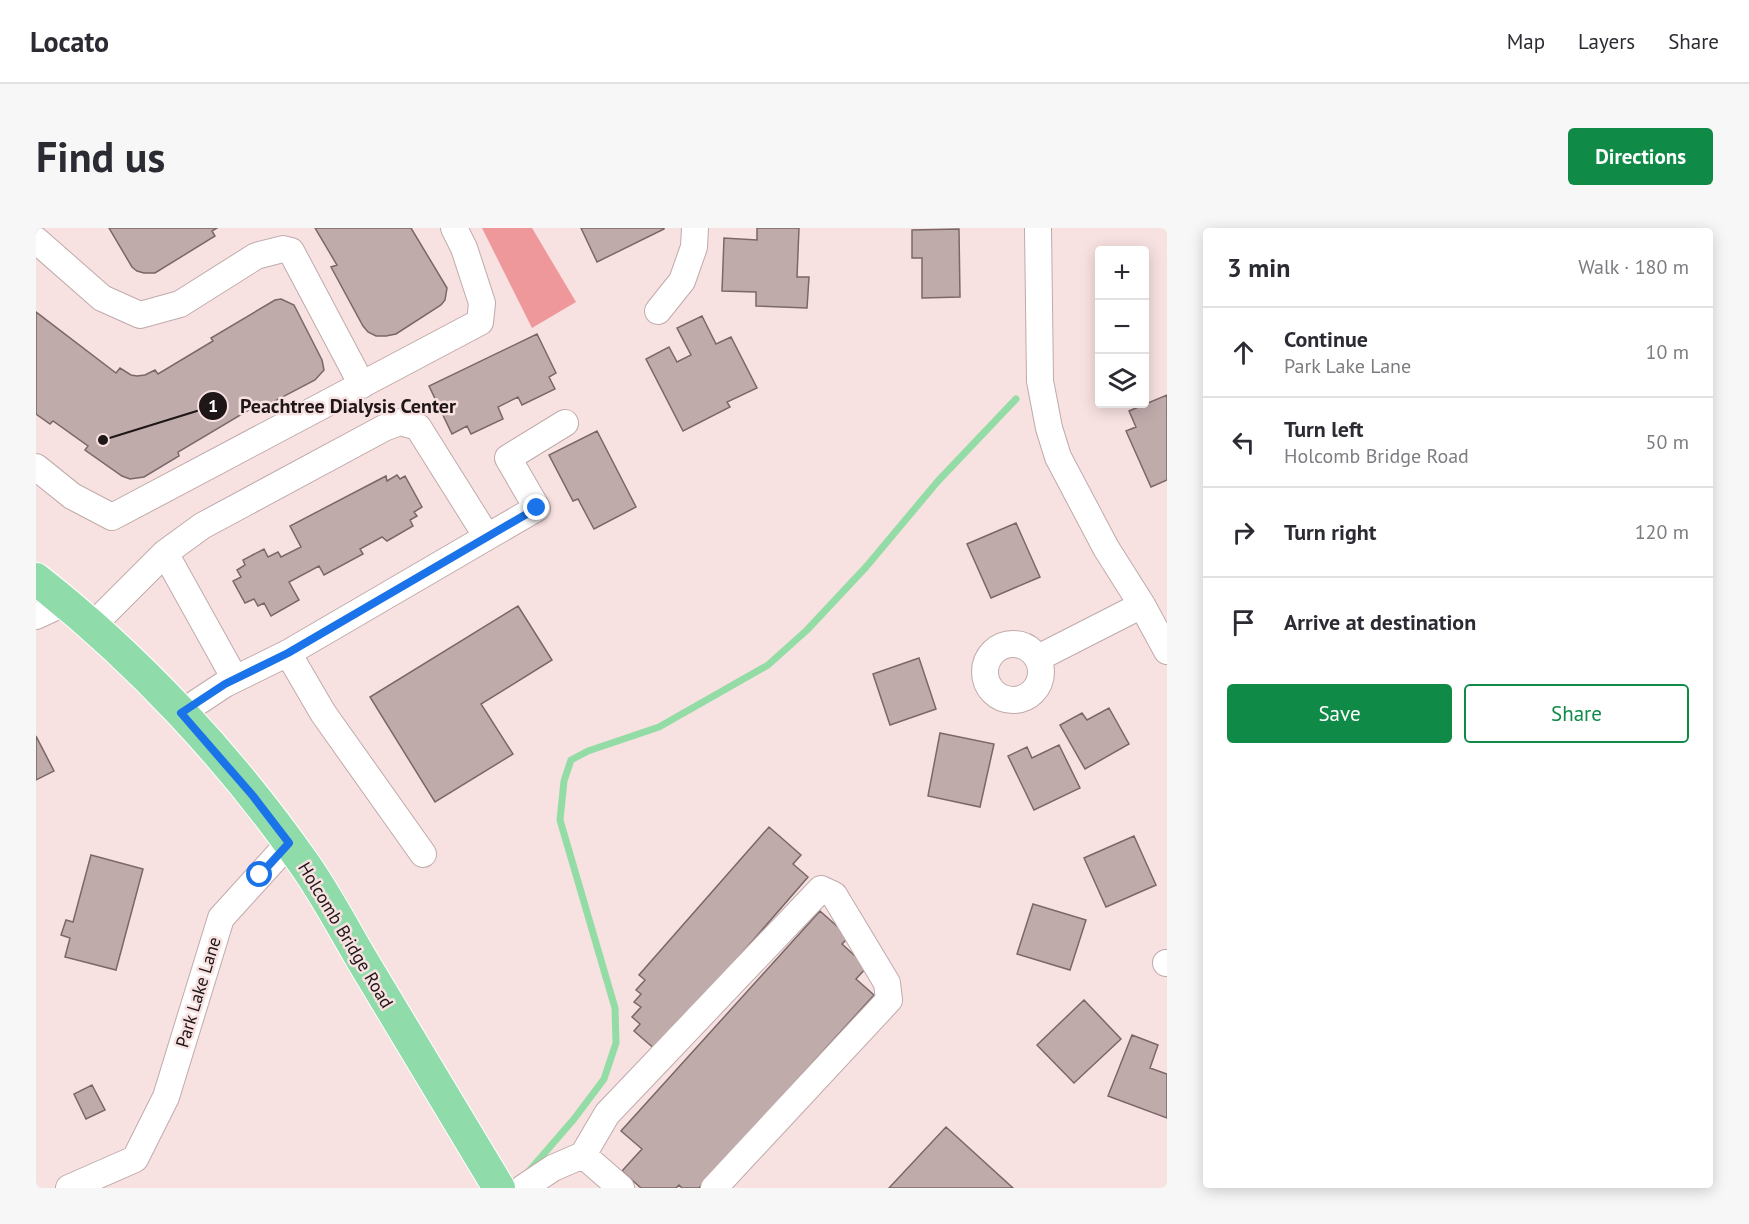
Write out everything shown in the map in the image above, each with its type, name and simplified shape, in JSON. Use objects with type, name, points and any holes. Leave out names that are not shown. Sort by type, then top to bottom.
[{"type":"main road","name":"Holcomb Bridge Road","points":[[36,579],[66,602],[137,667],[181,713],[253,796],[289,843],[306,867],[498,1188]]},
{"type":"street","points":[[36,467],[72,496],[112,517],[480,322],[482,303],[464,248],[454,228]]},
{"type":"street","points":[[658,311],[682,281],[694,247],[695,228]]},
{"type":"street","points":[[1038,228],[1040,381],[1049,428],[1066,474],[1106,548],[1142,605],[1167,651]]},
{"type":"street","points":[[36,240],[102,298],[140,315],[180,304],[256,256],[283,249],[291,251],[362,385]]},
{"type":"street","points":[[92,626],[165,554],[202,526],[384,428],[400,422],[418,427],[488,537]]},
{"type":"street","points":[[181,713],[225,684],[288,653],[537,508],[508,458],[565,423]]},
{"type":"street","points":[[165,554],[236,679]]},
{"type":"street","points":[[36,615],[66,602]]},
{"type":"street","points":[[1038,658],[1142,605]]},
{"type":"street","points":[[288,653],[323,713],[423,854]]},
{"type":"street","name":"Park Lake Lane","points":[[69,1188],[135,1159],[166,1096],[221,918],[289,843]]},
{"type":"street","points":[[523,1188],[554,1168],[584,1155],[607,1114],[821,889],[834,895],[840,904],[887,983],[889,1000],[714,1188]]},
{"type":"street","points":[[584,1155],[621,1188]]},
{"type":"shaded area","points":[[482,228],[532,228],[576,302],[532,328]]},
{"type":"building","points":[[109,228],[217,228],[212,231],[215,236],[155,273],[144,273],[132,267]]},
{"type":"building","points":[[315,228],[411,228],[447,288],[445,300],[441,305],[396,334],[376,336],[368,332],[331,267],[337,265]]},
{"type":"building","points":[[581,228],[664,228],[664,229],[597,262]]},
{"type":"building","points":[[757,228],[799,228],[797,277],[809,277],[807,308],[756,306],[756,292],[722,291],[724,238],[757,240]]},
{"type":"building","points":[[959,229],[960,297],[922,298],[922,258],[912,258],[912,230]]},
{"type":"building","points":[[281,299],[294,305],[322,360],[324,370],[315,380],[254,412],[252,408],[178,452],[179,456],[144,477],[130,479],[122,476],[85,450],[88,446],[53,421],[50,424],[36,414],[36,312],[116,373],[120,368],[137,376],[155,370],[158,374],[213,341],[211,338],[275,300]]},
{"type":"building","points":[[702,316],[716,344],[731,337],[757,388],[727,402],[730,407],[683,431],[646,359],[669,347],[677,362],[691,355],[677,328]]},
{"type":"building","points":[[537,334],[556,373],[549,377],[555,389],[522,405],[518,397],[498,407],[503,419],[471,434],[467,426],[452,434],[429,386]]},
{"type":"building","points":[[1167,395],[1167,480],[1151,487],[1126,431],[1136,427],[1129,411],[1136,408],[1149,408],[1149,403]]},
{"type":"building","points":[[597,431],[636,507],[594,529],[578,499],[573,501],[549,455]]},
{"type":"building","points":[[397,475],[400,479],[405,476],[422,507],[414,512],[417,516],[410,520],[413,526],[387,541],[382,537],[360,549],[363,554],[324,575],[319,566],[289,582],[299,600],[271,616],[264,603],[258,606],[254,599],[245,603],[233,581],[241,577],[237,570],[245,565],[243,560],[264,549],[268,557],[278,552],[281,557],[301,547],[290,526],[386,476],[387,481]]},
{"type":"building","points":[[1016,523],[1040,577],[991,598],[967,544]]},
{"type":"building","points":[[518,606],[552,660],[481,704],[513,754],[435,802],[370,697]]},
{"type":"building","points":[[919,658],[936,709],[890,725],[873,674]]},
{"type":"building","points":[[1109,708],[1129,744],[1085,769],[1060,725],[1082,713],[1087,720]]},
{"type":"building","points":[[940,733],[994,744],[980,807],[928,796]]},
{"type":"building","points":[[36,736],[54,771],[36,780]]},
{"type":"building","points":[[1059,745],[1080,788],[1034,810],[1008,756],[1027,747],[1032,758]]},
{"type":"building","points":[[769,827],[801,855],[793,864],[808,877],[657,1051],[634,1031],[640,1024],[632,1017],[641,1007],[634,1002],[641,994],[636,990],[645,980],[639,975]]},
{"type":"building","points":[[1134,836],[1156,885],[1106,907],[1084,858]]},
{"type":"building","points":[[91,855],[143,869],[116,970],[65,957],[70,938],[61,935],[66,920],[73,922]]},
{"type":"building","points":[[1033,904],[1086,920],[1070,970],[1017,954]]},
{"type":"building","points":[[820,911],[849,937],[842,944],[867,967],[856,979],[874,995],[699,1188],[682,1188],[679,1185],[676,1188],[641,1188],[622,1171],[642,1149],[621,1131]]},
{"type":"building","points":[[1084,1000],[1121,1039],[1074,1083],[1037,1045]]},
{"type":"building","points":[[1132,1035],[1158,1045],[1150,1068],[1167,1074],[1167,1118],[1108,1096]]},
{"type":"building","points":[[92,1085],[105,1110],[86,1119],[74,1094]]},
{"type":"building","points":[[946,1127],[1013,1188],[889,1188]]},
{"type":"waterway","points":[[529,1171],[574,1119],[604,1079],[616,1043],[615,1008],[560,820],[564,781],[571,760],[588,751],[659,727],[768,665],[807,630],[866,567],[938,481],[1016,399]]},
{"type":"place","name":"Peachtree Dialysis Center","points":[[103,440]]},
{"type":"route","points":[[260,875],[289,843],[253,796],[181,713],[225,684],[288,653],[537,508]]}]
